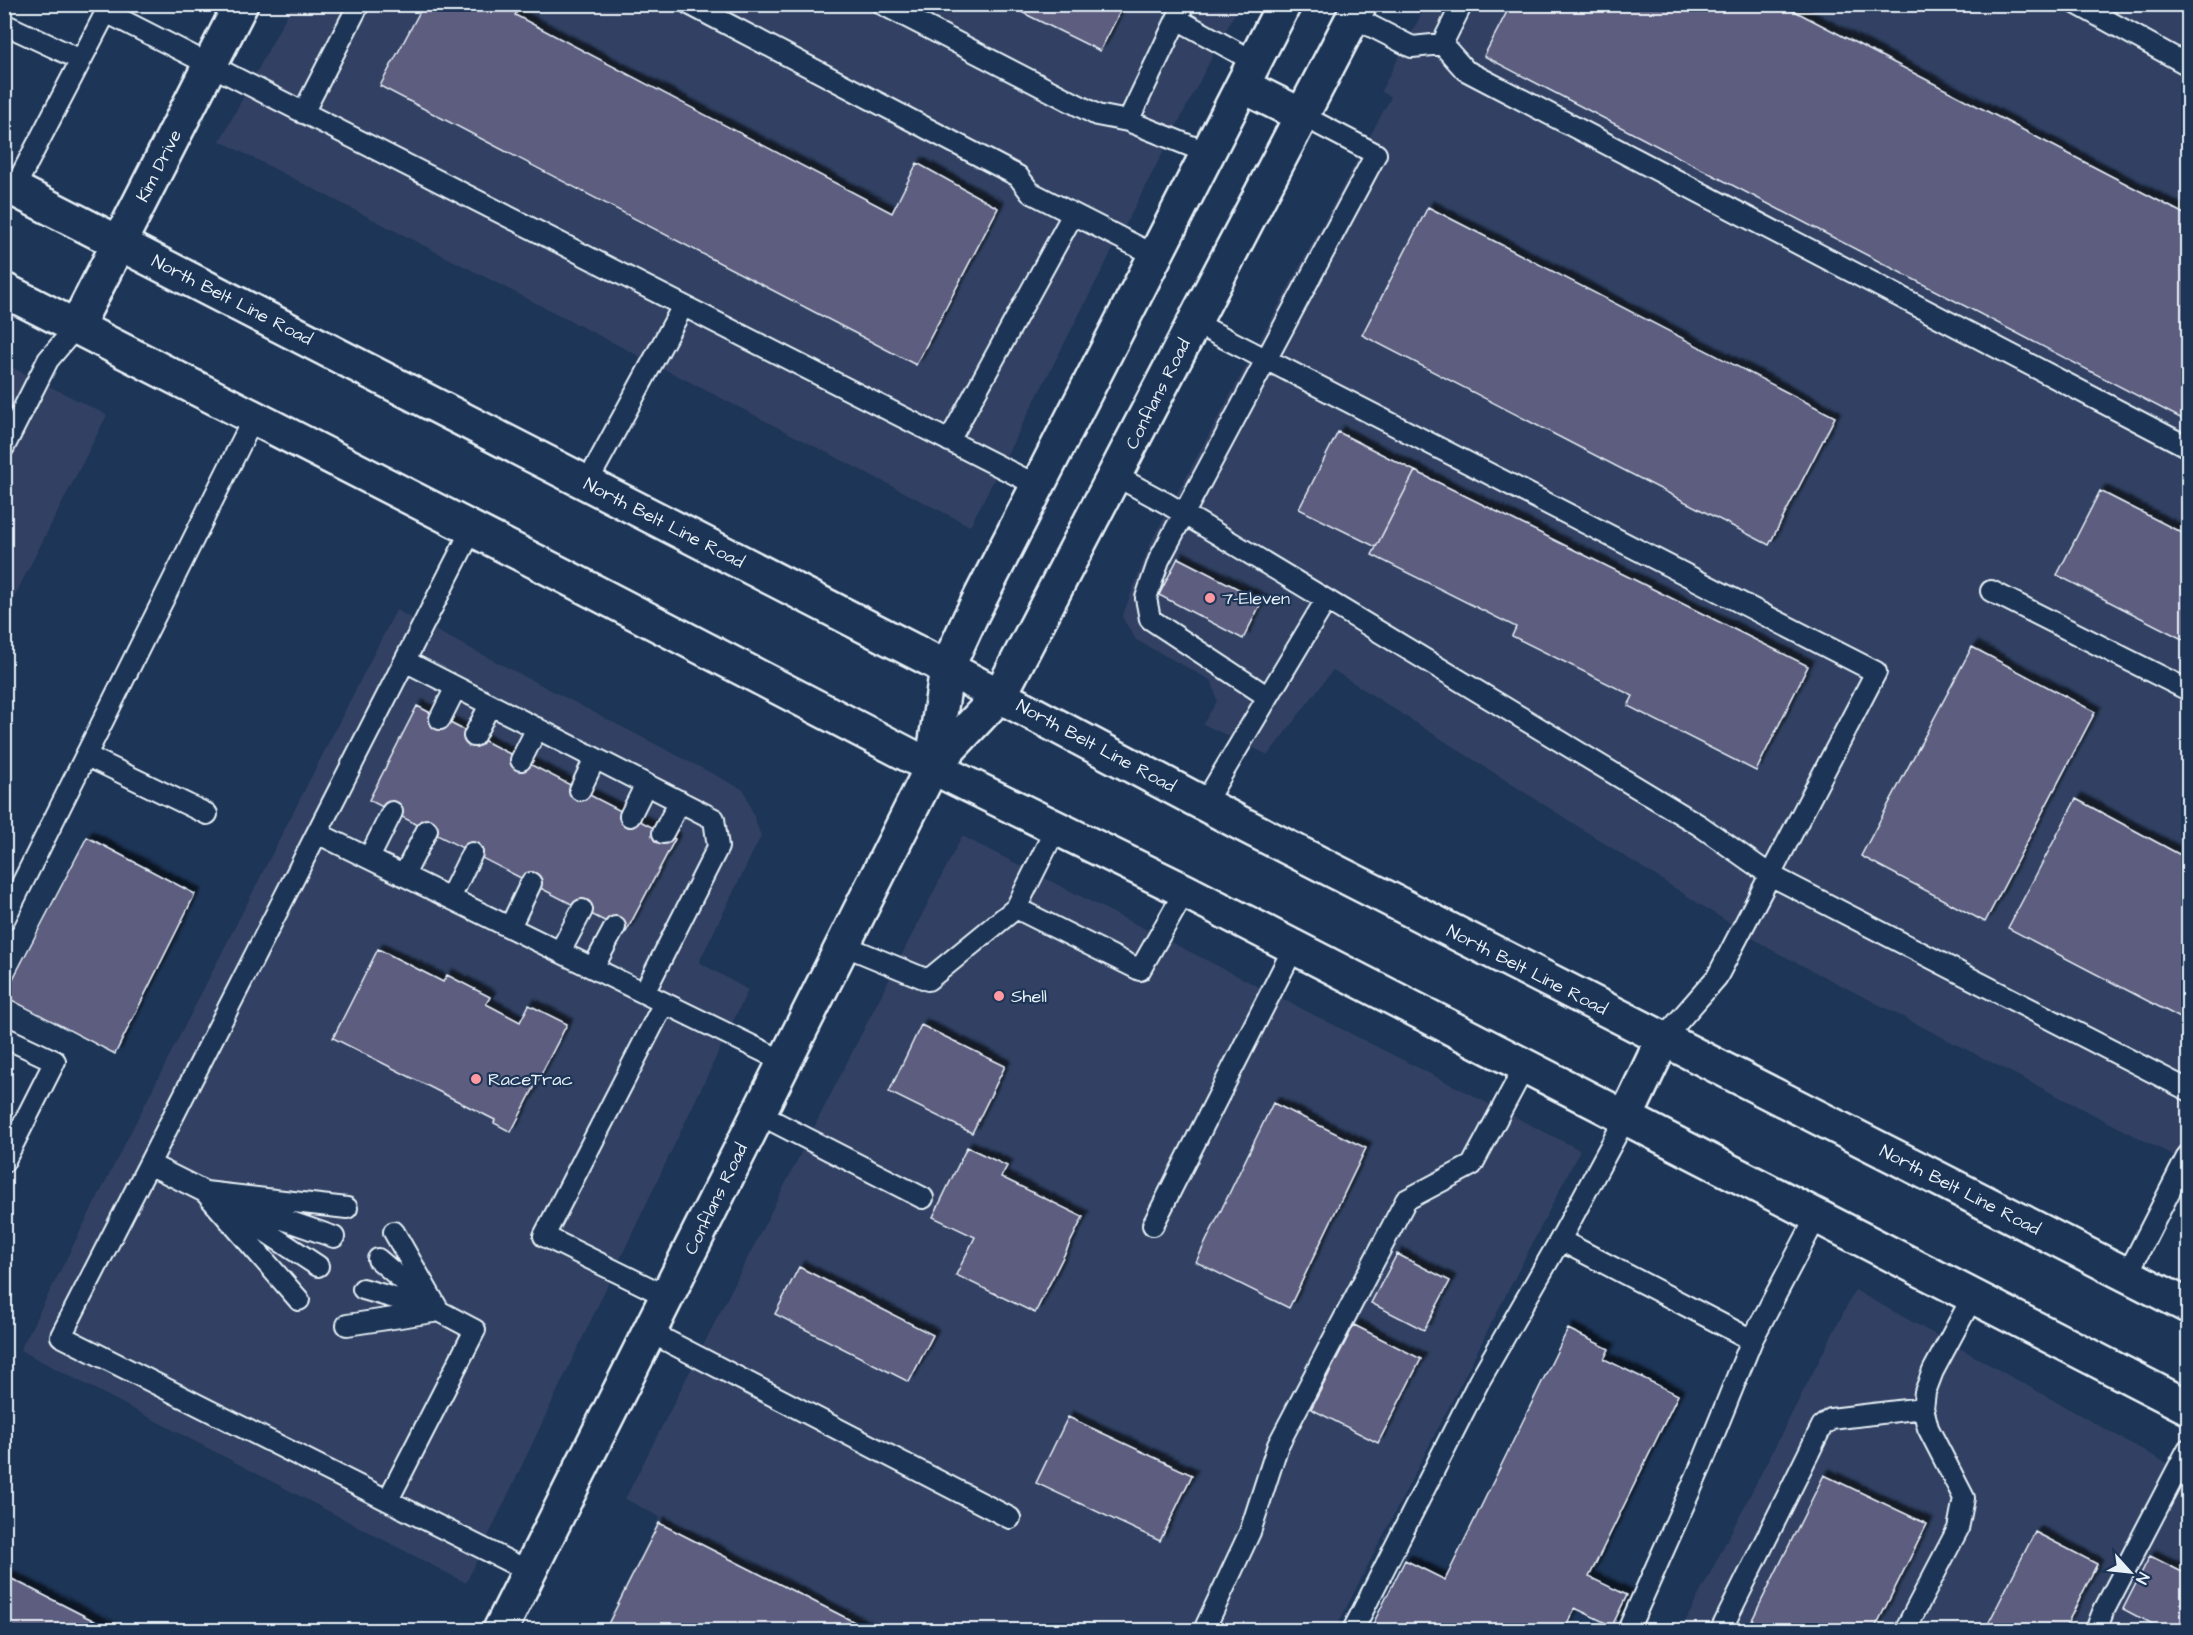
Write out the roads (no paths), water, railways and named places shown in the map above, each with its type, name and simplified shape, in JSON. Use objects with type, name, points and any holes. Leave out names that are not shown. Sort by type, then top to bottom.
[{"type":"main road","name":"Kim Drive","points":[[76,327],[241,4]]},
{"type":"main road","name":"Conflans Road","points":[[932,767],[947,668],[1284,4]]},
{"type":"main road","name":"Conflans Road","points":[[500,1630],[932,767],[1000,695],[1356,11]]},
{"type":"main road","points":[[1249,74],[1303,116]]},
{"type":"main road","name":"North Belt Line Road","points":[[9,186],[1000,695],[1204,804],[2188,1306]]},
{"type":"main road","points":[[4,290],[932,767],[1185,891],[2188,1407]]},
{"type":"main road","points":[[1626,1117],[1663,1039]]},
{"type":"lane","points":[[303,113],[359,4]]},
{"type":"lane","points":[[688,4],[1018,176],[1029,192],[1156,256]]},
{"type":"lane","points":[[882,4],[1097,115],[1128,121],[1208,153]]},
{"type":"lane","points":[[1442,44],[1462,4]]},
{"type":"lane","points":[[2077,4],[2188,65]]},
{"type":"lane","points":[[9,186],[81,60],[103,8],[209,66],[1038,486]]},
{"type":"lane","points":[[1356,11],[1412,47],[1442,44]]},
{"type":"lane","points":[[1128,121],[1181,12],[1249,74]]},
{"type":"lane","points":[[4,24],[81,60]]},
{"type":"lane","points":[[1442,44],[1465,70],[2188,447]]},
{"type":"lane","points":[[1268,697],[1150,620],[1146,598],[1159,560],[1376,154],[1303,116]]},
{"type":"lane","points":[[949,441],[1072,214]]},
{"type":"lane","points":[[587,483],[683,306]]},
{"type":"lane","points":[[1195,324],[1876,672],[1717,977],[1663,1039]]},
{"type":"lane","points":[[4,447],[48,360],[76,327]]},
{"type":"lane","points":[[4,920],[254,417]]},
{"type":"lane","points":[[1116,476],[1184,514],[1699,825],[1770,875],[2188,1090]]},
{"type":"lane","points":[[472,529],[61,1336],[530,1572]]},
{"type":"lane","points":[[1991,591],[2188,690]]},
{"type":"lane","points":[[1204,804],[1326,600]]},
{"type":"lane","points":[[405,661],[714,819],[718,847],[644,993]]},
{"type":"lane","points":[[440,719],[456,687]]},
{"type":"lane","points":[[474,736],[490,705]]},
{"type":"lane","points":[[521,760],[537,728]]},
{"type":"lane","points":[[87,756],[207,814]]},
{"type":"lane","points":[[579,790],[595,758]]},
{"type":"lane","points":[[630,816],[646,784]]},
{"type":"lane","points":[[663,833],[680,801]]},
{"type":"lane","points":[[369,858],[392,812]]},
{"type":"lane","points":[[843,945],[928,980],[1017,908],[1056,828]]},
{"type":"lane","points":[[404,875],[427,830]]},
{"type":"lane","points":[[317,833],[785,1062]]},
{"type":"lane","points":[[450,898],[472,853]]},
{"type":"lane","points":[[510,927],[531,883]]},
{"type":"lane","points":[[1017,908],[1140,970],[1185,891]]},
{"type":"lane","points":[[560,952],[582,910]]},
{"type":"lane","points":[[593,968],[615,927]]},
{"type":"lane","points":[[1153,1225],[1294,947]]},
{"type":"lane","points":[[664,1003],[544,1236],[668,1297]]},
{"type":"lane","points":[[4,1037],[55,1061],[4,1162]]},
{"type":"lane","points":[[1204,1630],[1250,1532],[1278,1445],[1406,1200],[1472,1165],[1525,1066]]},
{"type":"lane","points":[[759,1114],[923,1198]]},
{"type":"lane","points":[[1353,1630],[1478,1383],[1560,1240],[1626,1117]]},
{"type":"lane","points":[[2127,1275],[2188,1155]]},
{"type":"lane","points":[[149,1164],[205,1192],[318,1266]]},
{"type":"lane","points":[[205,1192],[347,1208]]},
{"type":"lane","points":[[205,1192],[334,1237]]},
{"type":"lane","points":[[205,1192],[299,1300]]},
{"type":"lane","points":[[1628,1630],[1701,1466],[1752,1340],[1817,1216]]},
{"type":"lane","points":[[394,1232],[439,1311]]},
{"type":"lane","points":[[1560,1240],[1752,1340]]},
{"type":"lane","points":[[378,1259],[439,1311]]},
{"type":"lane","points":[[363,1289],[439,1311],[475,1330],[388,1500]]},
{"type":"lane","points":[[1905,1630],[1958,1529],[1964,1498],[1928,1428],[1923,1407],[1925,1392],[1933,1371],[1973,1296]]},
{"type":"lane","points":[[347,1325],[439,1311]]},
{"type":"lane","points":[[650,1332],[1010,1518]]},
{"type":"lane","points":[[1721,1630],[1822,1426],[1831,1419],[1923,1407]]},
{"type":"lane","points":[[2096,1630],[2103,1612],[2188,1449]]},
{"type":"place","name":"7-Eleven","points":[[1210,598]]},
{"type":"place","name":"Shell","points":[[999,996]]},
{"type":"place","name":"RaceTrac","points":[[476,1079]]}]
